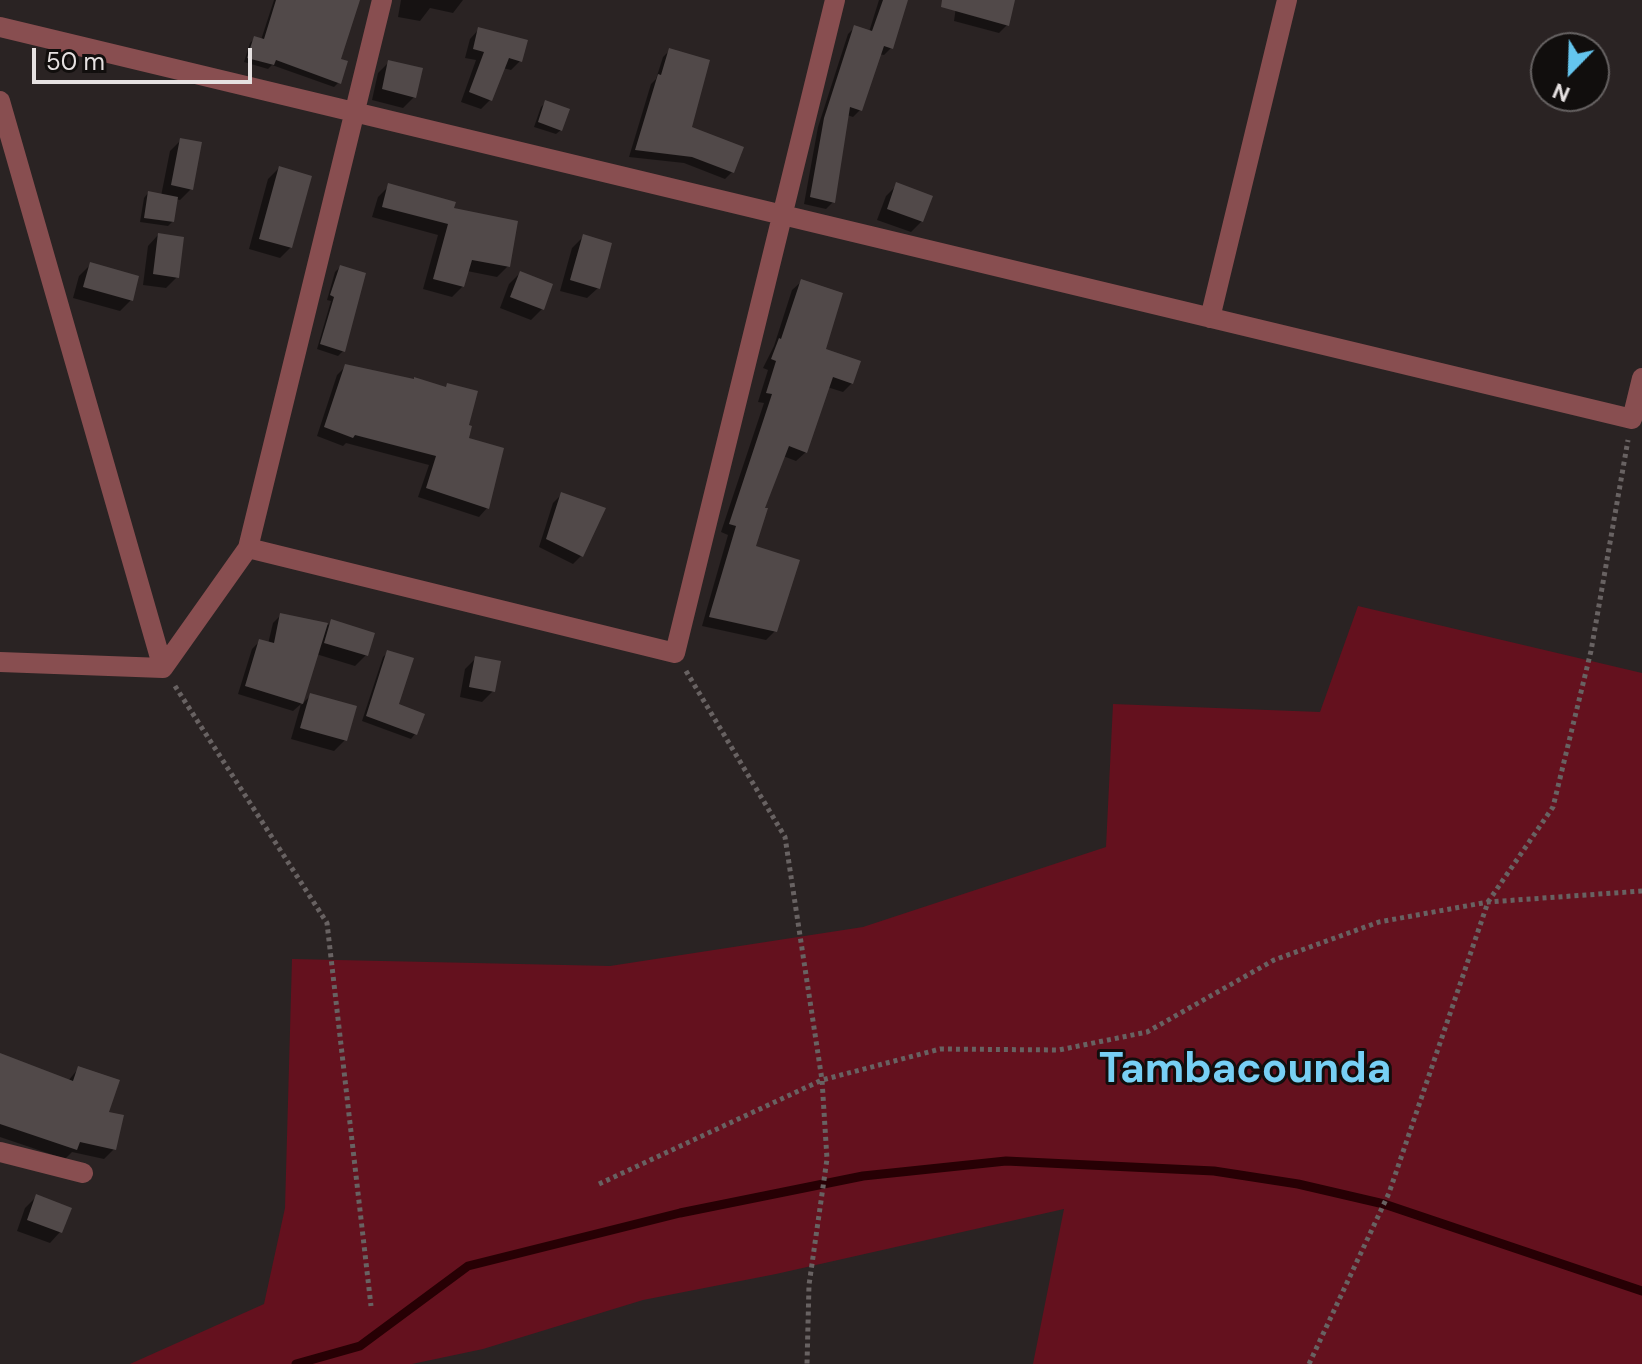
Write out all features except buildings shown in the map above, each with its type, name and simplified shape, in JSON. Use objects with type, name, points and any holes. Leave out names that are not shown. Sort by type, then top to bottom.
[{"type":"street","points":[[163,668],[248,548],[382,0]]},
{"type":"street","points":[[248,548],[675,653],[835,0]]},
{"type":"street","points":[[1210,318],[1287,0]]},
{"type":"street","points":[[0,27],[1632,419],[1642,378]]},
{"type":"street","points":[[0,101],[163,668]]},
{"type":"street","points":[[0,662],[163,668]]},
{"type":"street","points":[[0,1152],[83,1173]]},
{"type":"path","points":[[1309,1364],[1389,1193],[1488,902],[1553,807],[1591,651],[1632,419]]},
{"type":"path","points":[[675,653],[785,837],[822,1080],[827,1159],[809,1285],[807,1364]]},
{"type":"path","points":[[163,668],[327,923],[371,1306]]},
{"type":"path","points":[[599,1184],[822,1080],[940,1049],[1059,1050],[1147,1032],[1274,960],[1379,922],[1488,902],[1642,891]]},
{"type":"shaded area","points":[[1358,606],[1642,673],[1642,1364],[1033,1364],[1064,1209],[776,1274],[643,1300],[483,1349],[412,1364],[130,1364],[264,1304],[285,1208],[292,959],[610,966],[863,927],[1106,847],[1113,704],[1320,712]]},
{"type":"waterway","points":[[296,1364],[360,1346],[468,1266],[680,1213],[863,1176],[1006,1161],[1214,1171],[1298,1184],[1384,1204],[1642,1291]]},
{"type":"district","name":"Tambacounda","points":[[1245,1071]]}]
